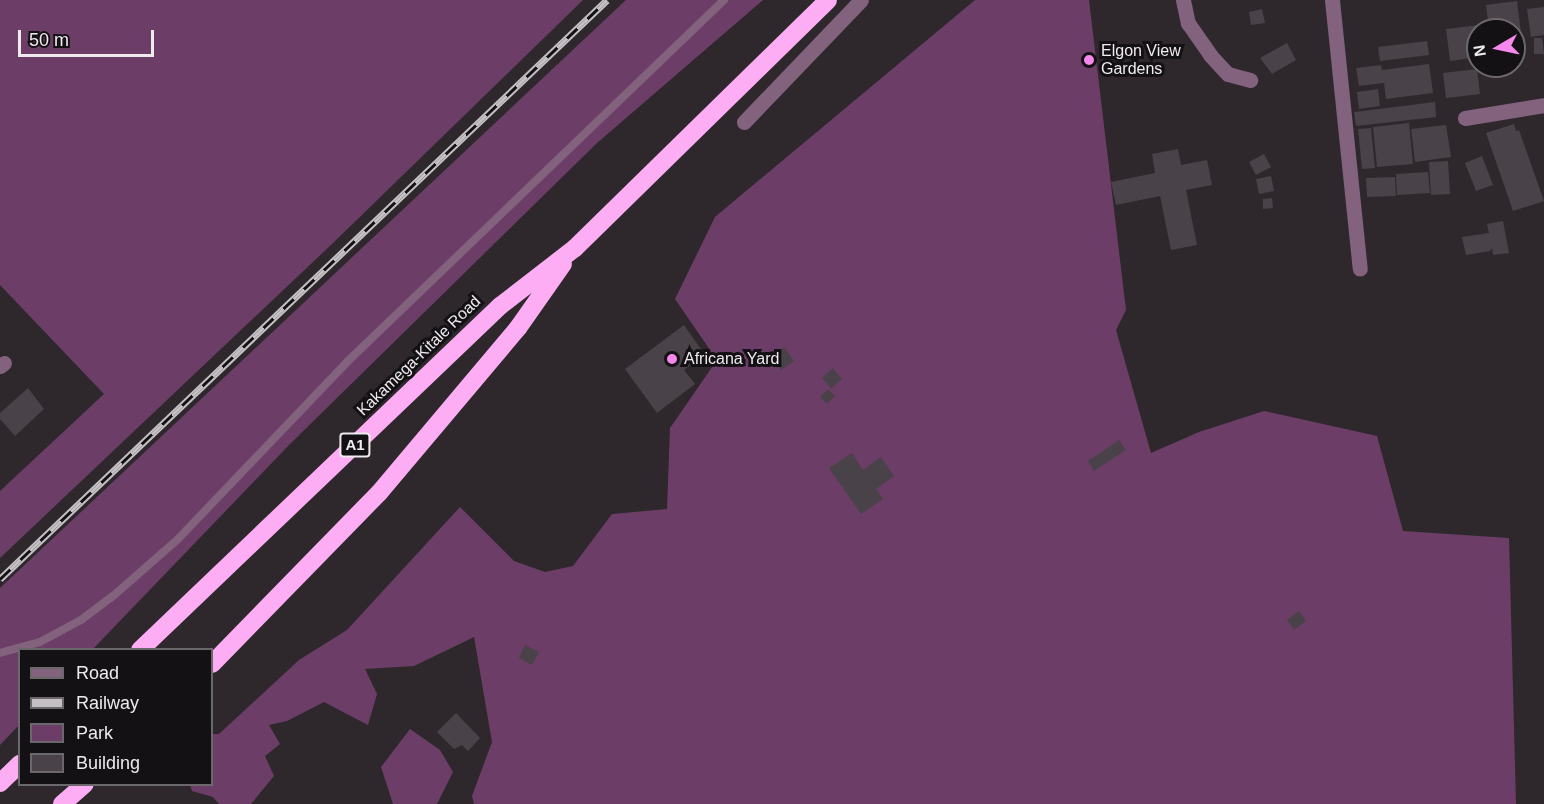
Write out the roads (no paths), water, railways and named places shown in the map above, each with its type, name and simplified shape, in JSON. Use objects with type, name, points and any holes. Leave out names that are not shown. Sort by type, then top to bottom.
[{"type":"highway","name":"Kakamega-Kitale Road","points":[[142,648],[500,306],[575,248],[828,0]]},
{"type":"highway","name":"Kakamega-Kitale Road","points":[[213,663],[379,493],[518,328],[575,248]]},
{"type":"highway","points":[[0,783],[18,766]]},
{"type":"highway","points":[[62,804],[83,786]]},
{"type":"street","points":[[744,122],[861,0]]},
{"type":"street","points":[[1183,0],[1188,23],[1210,55],[1228,74],[1250,80]]},
{"type":"street","points":[[1332,0],[1360,269]]},
{"type":"street","points":[[1465,118],[1544,105]]},
{"type":"lane","points":[[0,653],[39,642],[81,620],[112,597],[178,539],[347,362],[724,0]]},
{"type":"railway","points":[[0,579],[607,0]]},
{"type":"place","name":"Elgon View Gardens","points":[[1089,60]]},
{"type":"place","name":"Africana Yard","points":[[672,359]]}]
